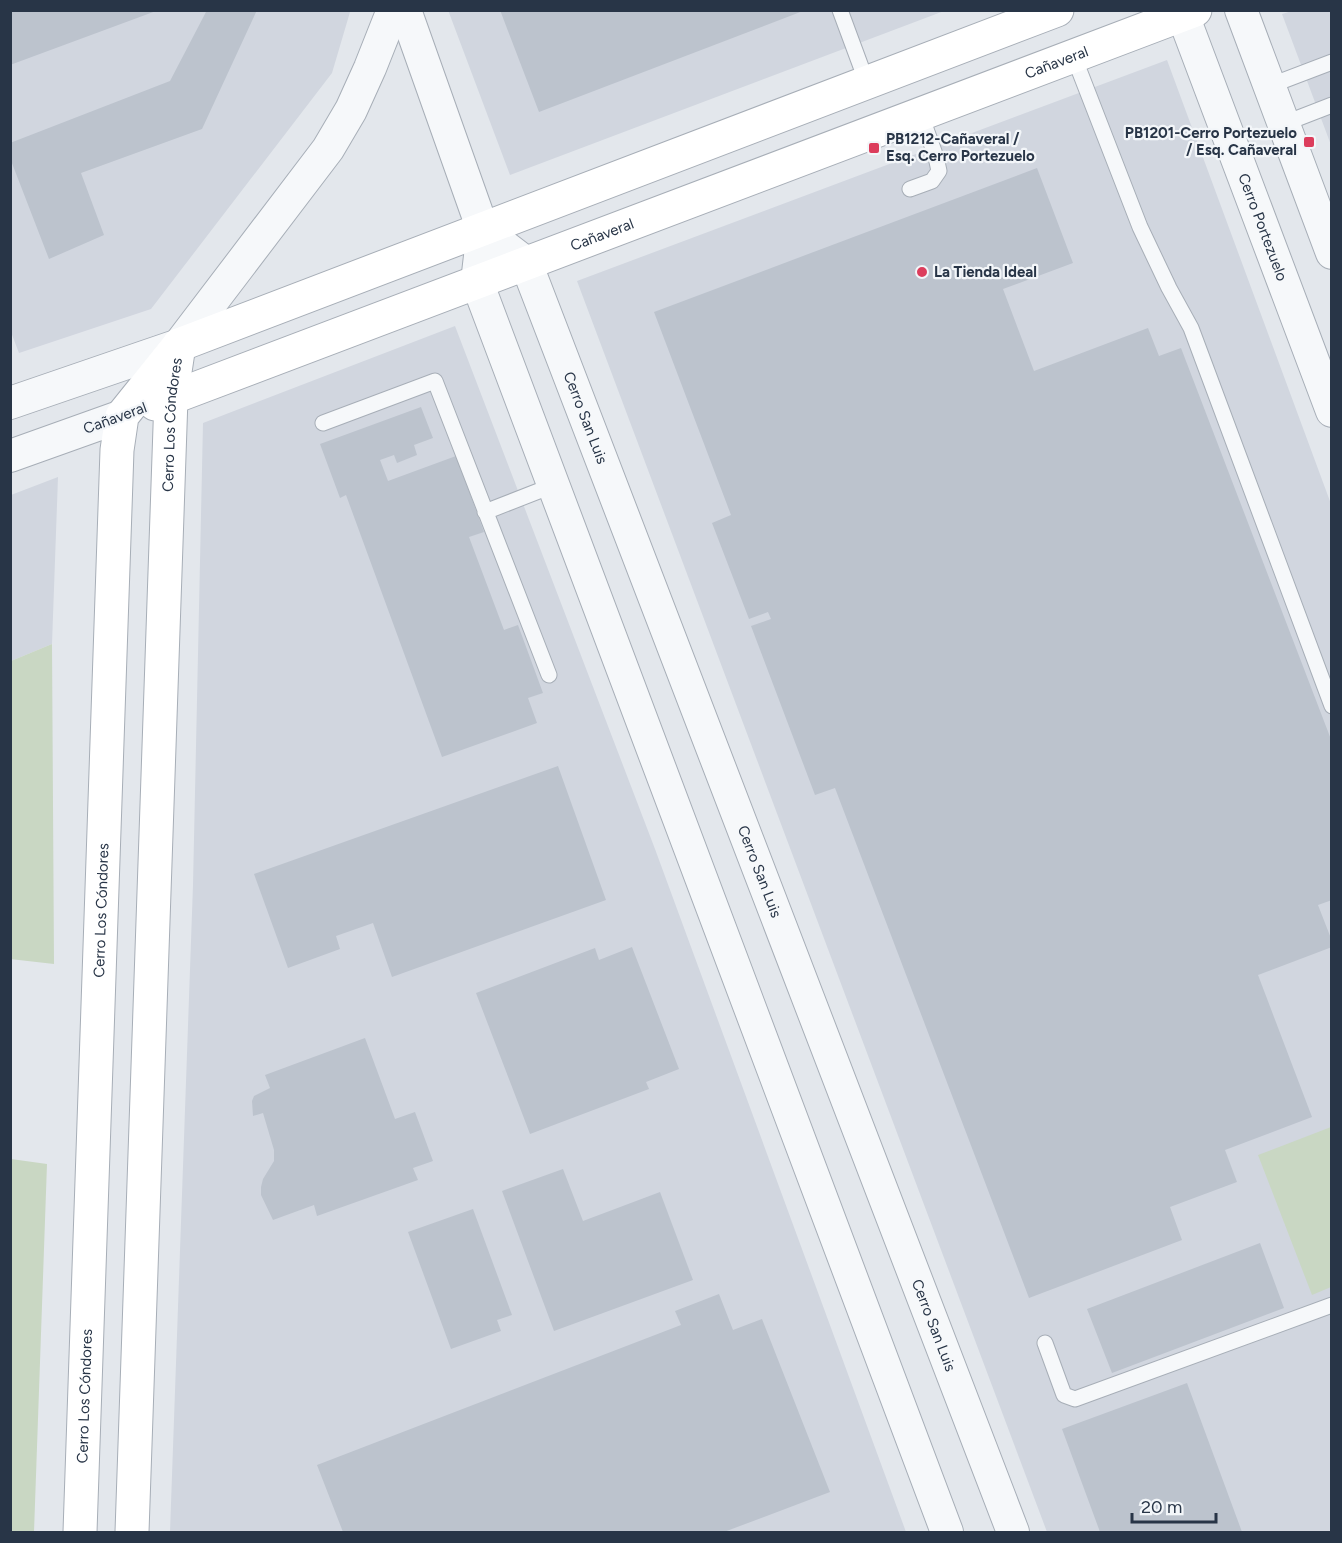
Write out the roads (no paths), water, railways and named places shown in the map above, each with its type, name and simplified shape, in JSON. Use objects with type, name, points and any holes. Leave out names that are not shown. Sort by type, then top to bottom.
[{"type":"street","points":[[178,345],[328,149],[351,110],[393,10]]},
{"type":"street","points":[[405,10],[483,230],[477,282],[947,1533]]},
{"type":"street","points":[[1240,10],[1332,253]]},
{"type":"street","points":[[10,403],[178,345],[1057,11],[1074,57]]},
{"type":"street","name":"Cañaveral","points":[[10,456],[171,398],[921,115],[1186,12]]},
{"type":"street","name":"Cerro Portezuelo","points":[[1186,12],[1332,411]]},
{"type":"street","points":[[483,230],[526,263]]},
{"type":"street","name":"Cerro San Luis","points":[[526,263],[1013,1533]]},
{"type":"street","name":"Cerro Los Cóndores","points":[[132,1533],[171,398],[178,345]]},
{"type":"street","name":"Cerro Los Cóndores","points":[[80,1533],[117,461],[122,416],[178,345]]},
{"type":"lane","points":[[840,10],[867,83]]},
{"type":"lane","points":[[1074,57],[1140,226],[1191,328],[1332,706]]},
{"type":"lane","points":[[1269,86],[1332,62]]},
{"type":"lane","points":[[1283,124],[1332,105]]},
{"type":"lane","points":[[910,189],[932,181],[939,171],[921,115]]},
{"type":"lane","points":[[323,423],[435,381],[549,675]]},
{"type":"lane","points":[[485,512],[554,485]]},
{"type":"lane","points":[[1045,1343],[1064,1395],[1075,1399],[1332,1305]]},
{"type":"place","name":"PB1201-Cerro Portezuelo / Esq. Cañaveral","points":[[1309,142]]},
{"type":"place","name":"PB1212-Cañaveral / Esq. Cerro Portezuelo","points":[[874,148]]},
{"type":"place","name":"La Tienda Ideal","points":[[922,272]]}]
